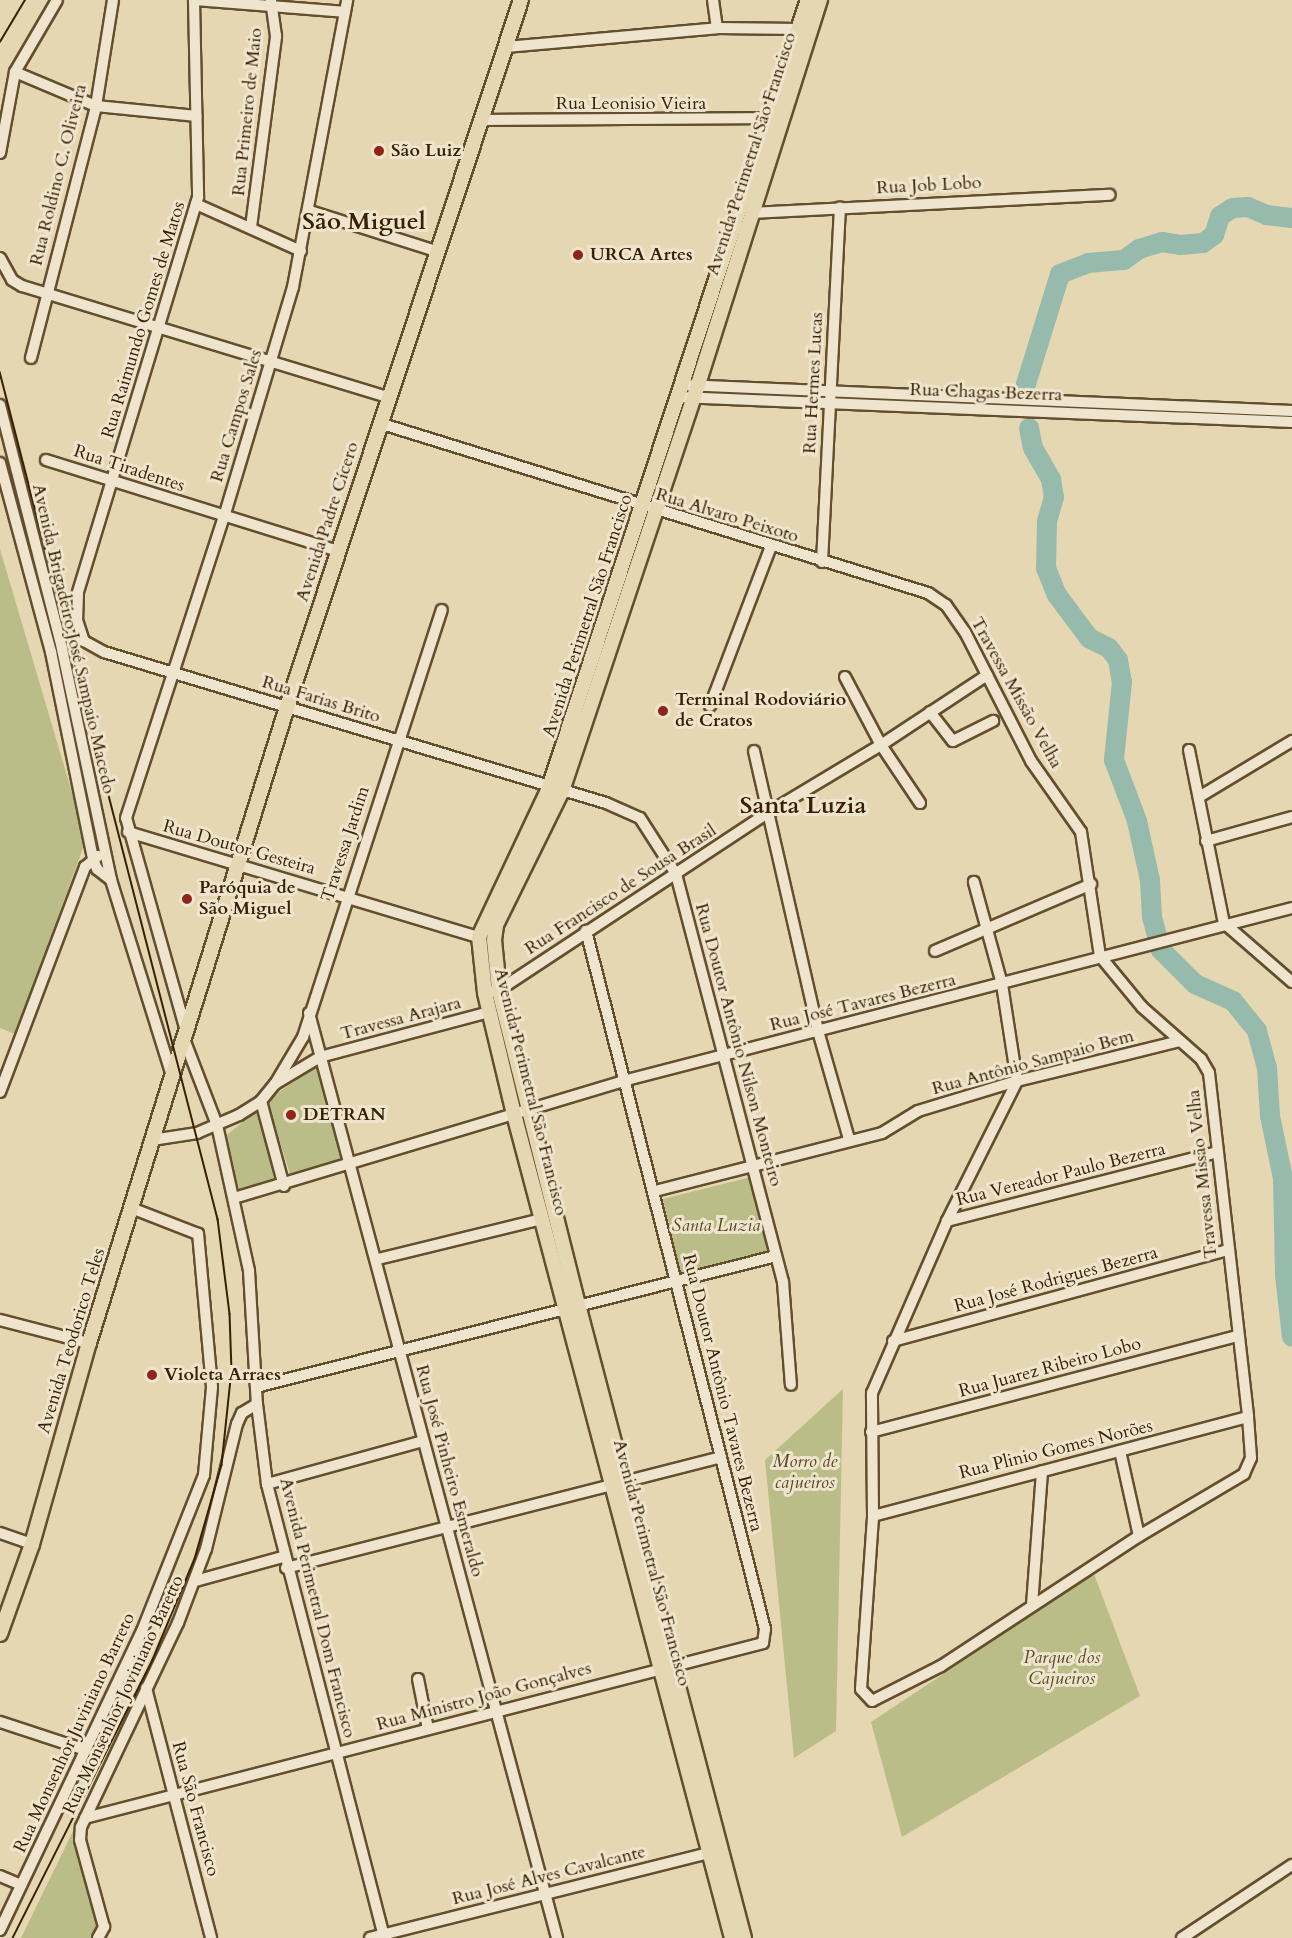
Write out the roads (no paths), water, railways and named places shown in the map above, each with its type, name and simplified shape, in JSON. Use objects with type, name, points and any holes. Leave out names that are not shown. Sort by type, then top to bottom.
[{"type":"main road","name":"Avenida Padre Cícero","points":[[178,1059],[237,865],[387,397],[521,0]]},
{"type":"main road","name":"Avenida Perimetral São Francisco","points":[[688,391],[751,213],[808,0]]},
{"type":"main road","name":"Avenida Perimetral São Francisco","points":[[572,1306],[542,1219],[514,1114],[485,993],[479,936],[511,881],[556,789],[610,650],[649,509],[776,119],[820,0]]},
{"type":"main road","name":"Avenida Perimetral São Francisco","points":[[556,789],[596,645],[649,509]]},
{"type":"main road","points":[[596,645],[610,650]]},
{"type":"main road","name":"Avenida Perimetral São Francisco","points":[[511,881],[496,925],[495,964],[499,990],[530,1110],[572,1306],[716,1851],[744,1938]]},
{"type":"main road","name":"Avenida Teodorico Teles","points":[[0,1634],[32,1544],[89,1343],[178,1059]]},
{"type":"main road","name":"Avenida Perimetral São Francisco","points":[[716,1851],[732,1938]]},
{"type":"street","points":[[0,153],[15,72],[57,0]]},
{"type":"street","name":"Rua Roldino C. Oliveira","points":[[32,358],[46,294],[96,106],[113,0]]},
{"type":"street","points":[[194,0],[271,2],[345,12]]},
{"type":"street","name":"Rua Raimundo Gomes de Matos","points":[[84,641],[77,620],[78,593],[196,204],[197,116],[194,0]]},
{"type":"street","name":"Rua Campos Sales","points":[[128,832],[129,806],[224,517],[301,251],[347,0]]},
{"type":"street","points":[[713,0],[717,28]]},
{"type":"street","name":"Rua Primeiro de Maio","points":[[251,227],[276,36],[271,2]]},
{"type":"street","points":[[506,47],[717,28],[799,29]]},
{"type":"street","points":[[15,72],[96,106],[197,116]]},
{"type":"street","name":"Rua Leonisio Vieira","points":[[481,120],[641,122],[776,119]]},
{"type":"street","name":"Rua Job Lobo","points":[[751,213],[1110,195]]},
{"type":"street","points":[[196,204],[301,251]]},
{"type":"street","name":"Rua Hermes Lucas","points":[[822,562],[840,207]]},
{"type":"street","points":[[310,211],[436,251]]},
{"type":"street","points":[[0,258],[12,280],[22,286],[387,397]]},
{"type":"street","name":"Rua Chagas Bezerra","points":[[688,391],[1292,411]]},
{"type":"street","name":"Rua Chagas Bezerra","points":[[830,397],[1292,423]]},
{"type":"street","name":"Avenida Brigadeiro José Sampaio Macedo","points":[[0,405],[36,547],[111,880],[172,1076]]},
{"type":"street","name":"Rua Alvaro Peixoto","points":[[379,423],[649,509],[928,593]]},
{"type":"street","name":"Rua Tiradentes","points":[[46,460],[339,551]]},
{"type":"street","name":"Avenida Brigadeiro José Sampaio Macedo","points":[[0,463],[51,652],[93,859],[97,869],[111,880]]},
{"type":"street","points":[[710,706],[771,546]]},
{"type":"street","points":[[24,549],[36,547]]},
{"type":"street","name":"Travessa Missão Velha","points":[[928,593],[955,616],[1031,761],[1081,832],[1091,884],[1100,956],[1142,1007],[1201,1059],[1209,1073],[1251,1458],[1238,1479],[1139,1536]]},
{"type":"street","name":"Travessa Jardim","points":[[152,1140],[176,1138],[217,1125],[261,1101],[297,1051],[397,740],[442,610]]},
{"type":"street","name":"Rua Farias Brito","points":[[84,641],[104,652],[556,789]]},
{"type":"street","name":"Rua Francisco de Sousa Brasil","points":[[485,993],[499,990],[766,814],[881,745],[987,675]]},
{"type":"street","points":[[845,677],[881,745],[920,803]]},
{"type":"street","points":[[930,712],[953,741],[993,721]]},
{"type":"street","points":[[1199,797],[1292,741]]},
{"type":"street","points":[[1189,750],[1224,923],[1292,982]]},
{"type":"street","points":[[754,751],[766,814],[818,1031],[849,1139]]},
{"type":"street","name":"Rua Doutor Antônio Nilson Monteiro","points":[[556,789],[640,818],[676,874],[776,1256],[785,1299],[791,1385]]},
{"type":"street","points":[[1206,841],[1292,817]]},
{"type":"street","points":[[128,832],[185,1035]]},
{"type":"street","name":"Rua Doutor Gesteira","points":[[128,832],[479,936]]},
{"type":"street","points":[[0,1092],[85,867],[105,850]]},
{"type":"street","points":[[974,882],[984,929],[1002,984],[1017,1082],[947,1221],[872,1393],[873,1516],[861,1689],[866,1698],[876,1701],[941,1666],[1139,1536],[1120,1451]]},
{"type":"street","points":[[935,951],[1091,884]]},
{"type":"street","name":"Rua José Tavares Bezerra","points":[[234,1198],[352,1166],[623,1081],[1002,984],[1224,923],[1292,908]]},
{"type":"street","name":"Rua Doutor Antônio Tavares Bezerra","points":[[586,931],[623,1081],[655,1191],[765,1629],[763,1643],[754,1649]]},
{"type":"street","name":"Travessa Arajara","points":[[320,1057],[489,1012]]},
{"type":"street","name":"Rua José Pinheiro Esmeraldo","points":[[309,1013],[378,1259],[423,1441],[556,1938]]},
{"type":"street","name":"Avenida Perimetral Dom Francisco","points":[[185,1035],[217,1125],[249,1272],[256,1404],[267,1484],[285,1562],[384,1936]]},
{"type":"street","name":"Rua Antônio Sampaio Bem","points":[[655,1191],[849,1139],[882,1133],[918,1112],[1017,1082],[1180,1041]]},
{"type":"street","name":"Travessa Jardim","points":[[275,1084],[320,1057]]},
{"type":"street","points":[[261,1101],[284,1186]]},
{"type":"street","name":"Rua Vereador Paulo Bezerra","points":[[947,1221],[1217,1152]]},
{"type":"street","name":"Rua Monsenhor Juviniano Barreto","points":[[0,1930],[177,1549],[204,1475],[212,1387],[198,1234],[131,1208]]},
{"type":"street","points":[[378,1259],[542,1219]]},
{"type":"street","name":"Rua José Rodrigues Bezerra","points":[[893,1341],[1227,1250]]},
{"type":"street","points":[[256,1387],[776,1256]]},
{"type":"street","points":[[0,1320],[89,1343]]},
{"type":"street","name":"Rua Juarez Ribeiro Lobo","points":[[871,1431],[1238,1336]]},
{"type":"street","name":"Rua Monsenhor Joviniano Baretto","points":[[98,1938],[104,1927],[81,1840],[84,1818],[195,1581],[224,1485],[237,1424],[242,1413],[256,1404]]},
{"type":"street","name":"Rua Plinio Gomes Norões","points":[[873,1516],[1248,1417]]},
{"type":"street","points":[[267,1484],[423,1441]]},
{"type":"street","points":[[195,1581],[446,1526],[721,1457]]},
{"type":"street","points":[[1032,1605],[1042,1471]]},
{"type":"street","points":[[0,1533],[32,1544]]},
{"type":"street","name":"Rua Ministro João Gonçalves","points":[[84,1818],[337,1754],[495,1710],[666,1667],[754,1649]]},
{"type":"street","points":[[418,1680],[428,1729]]},
{"type":"street","name":"Rua São Francisco","points":[[146,1688],[211,1938]]},
{"type":"street","points":[[0,1722],[85,1750]]},
{"type":"street","name":"Rua José Alves Cavalcante","points":[[370,1938],[716,1851]]},
{"type":"street","points":[[1182,1938],[1292,1865]]},
{"type":"street","points":[[0,1876],[21,1885]]},
{"type":"waterway","points":[[1026,384],[1060,274],[1088,263],[1124,260],[1139,249],[1162,242],[1180,245],[1203,243],[1214,235],[1220,216],[1233,208],[1248,207],[1267,215],[1292,218]]},
{"type":"waterway","points":[[1029,428],[1033,448],[1051,479],[1054,497],[1047,521],[1046,568],[1057,595],[1089,638],[1109,648],[1118,660],[1122,682],[1114,760],[1137,821],[1150,880],[1152,917],[1161,950],[1195,984],[1233,1001],[1257,1031],[1267,1068],[1270,1116],[1283,1178],[1285,1275],[1292,1337]]},
{"type":"tram line","points":[[0,42],[25,0]]},
{"type":"tram line","points":[[0,372],[218,1219],[230,1314],[232,1370],[222,1465],[195,1559],[153,1660],[13,1938]]},
{"type":"place","name":"São Luiz","points":[[379,151]]},
{"type":"place","name":"URCA Artes","points":[[578,255]]},
{"type":"place","name":"Terminal Rodoviário de Cratos","points":[[663,711]]},
{"type":"place","name":"Paróquia de São Miguel","points":[[187,899]]},
{"type":"place","name":"DETRAN","points":[[291,1115]]},
{"type":"place","name":"Violeta Arraes","points":[[152,1375]]},
{"type":"district","name":"São Miguel","points":[[364,222]]},
{"type":"district","name":"Santa Luzia","points":[[803,806]]},
{"type":"park label","name":"Morro de cajueiros","points":[[805,1473]]},
{"type":"park label","name":"Parque dos Cajueiros","points":[[1062,1669]]}]
